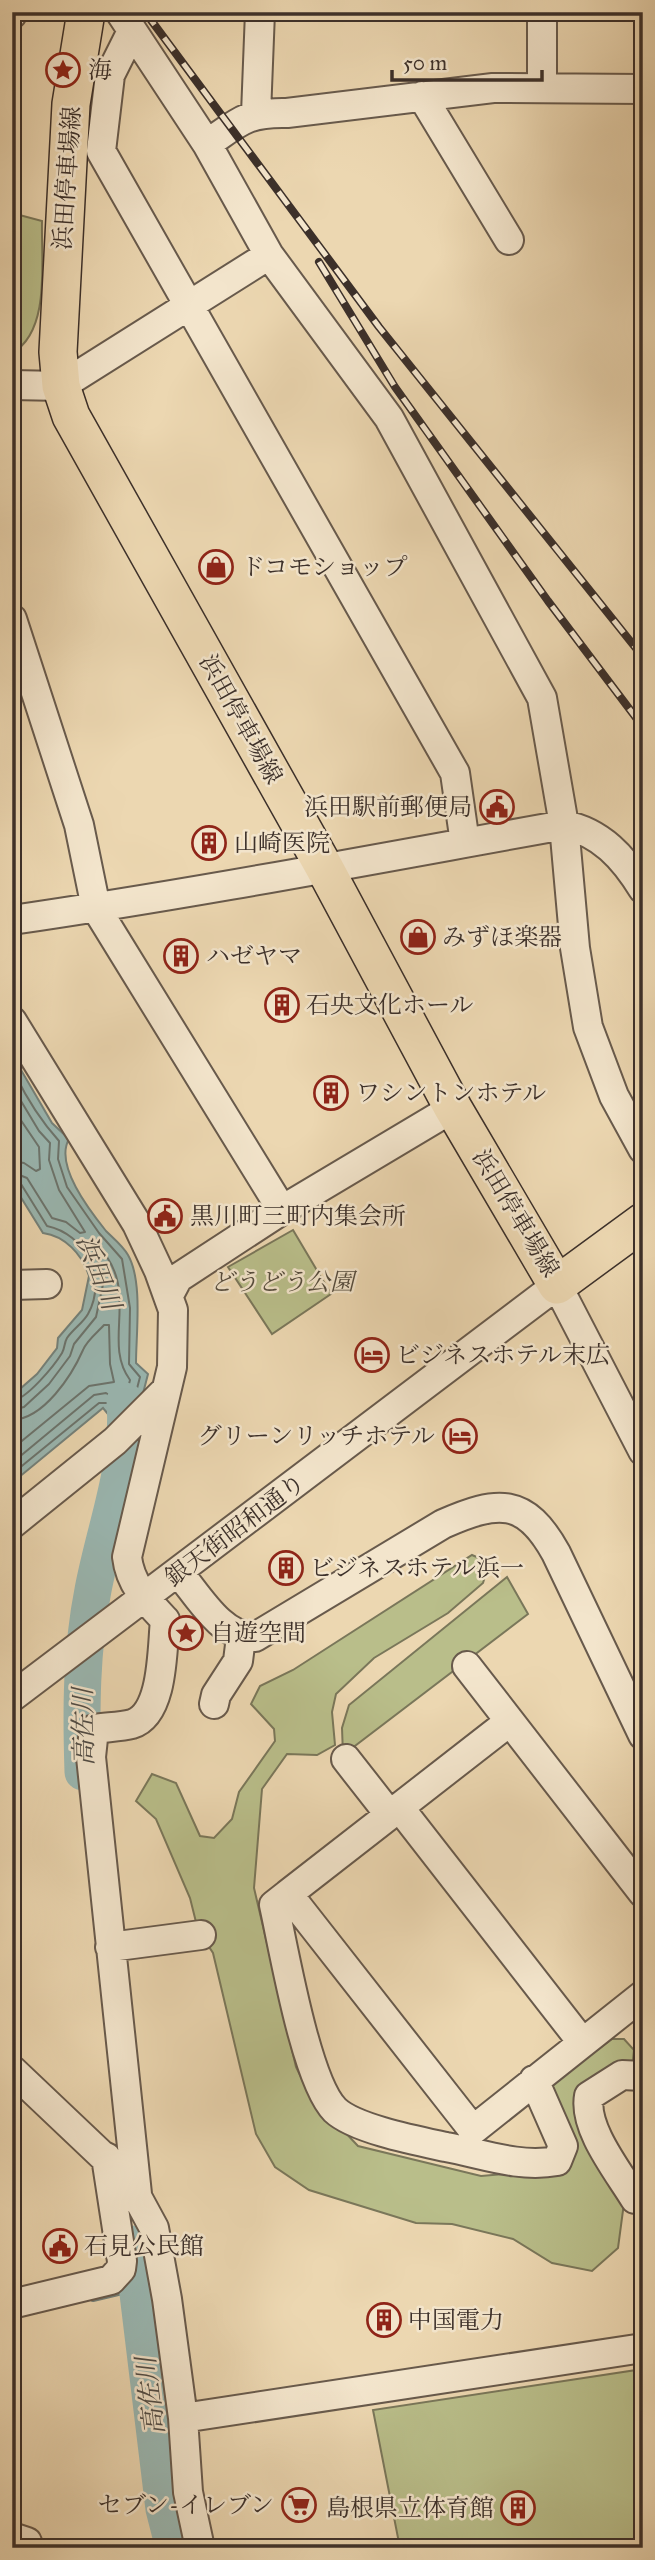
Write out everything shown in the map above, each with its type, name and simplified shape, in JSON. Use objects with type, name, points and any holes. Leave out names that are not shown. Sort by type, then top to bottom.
[{"type":"main road","name":"浜田停車場線","points":[[86,12],[71,104],[58,352],[61,386],[80,433],[324,867],[453,1108],[557,1285],[643,1222]]},
{"type":"street","points":[[256,114],[255,85],[260,12]]},
{"type":"street","points":[[542,12],[542,86]]},
{"type":"street","points":[[126,22],[207,144],[269,255],[389,418],[542,698],[564,825],[575,948],[588,1027],[614,1096],[643,1149]]},
{"type":"street","points":[[126,22],[110,75],[101,151],[455,773],[465,843]]},
{"type":"street","points":[[207,144],[241,120],[256,114],[287,113],[493,88],[542,86],[643,89]]},
{"type":"street","points":[[422,96],[509,240]]},
{"type":"street","points":[[12,385],[61,386],[269,255]]},
{"type":"street","points":[[12,619],[79,825],[96,908],[282,1210]]},
{"type":"street","points":[[12,920],[275,879],[324,867],[564,825],[586,830],[624,858],[643,889]]},
{"type":"street","points":[[12,1021],[137,1224],[169,1295],[173,1310],[172,1367],[127,1557],[129,1573],[145,1599],[165,1620],[159,1679],[151,1707],[133,1723],[94,1729],[91,1757],[137,2194]]},
{"type":"street","points":[[169,1295],[178,1278],[282,1210],[453,1108]]},
{"type":"street","points":[[12,1285],[47,1284]]},
{"type":"street","points":[[557,1285],[643,1451]]},
{"type":"street","name":"銀天街昭和通り","points":[[12,1697],[557,1285]]},
{"type":"street","points":[[12,1524],[115,1441],[165,1391]]},
{"type":"street","points":[[178,1573],[227,1629],[241,1637],[256,1637],[443,1524],[472,1511],[503,1508],[525,1512],[544,1531],[556,1553],[643,1735]]},
{"type":"street","points":[[214,1704],[216,1695],[238,1661],[241,1637]]},
{"type":"street","points":[[467,1666],[643,1893]]},
{"type":"street","points":[[509,1722],[274,1905],[322,2092],[335,2110],[347,2118],[451,2148],[521,2162],[557,2161],[563,2146],[534,2080]]},
{"type":"street","points":[[346,1759],[394,1810],[582,2042]]},
{"type":"street","points":[[288,1894],[473,2130]]},
{"type":"street","points":[[110,1947],[201,1936]]},
{"type":"street","points":[[451,2148],[643,1994]]},
{"type":"street","points":[[12,2070],[106,2157],[137,2194],[154,2228],[167,2299],[183,2418],[188,2492],[200,2548]]},
{"type":"street","points":[[635,2199],[593,2129],[586,2110],[589,2096],[622,2075],[643,2076]]},
{"type":"street","points":[[12,2304],[111,2280],[117,2275],[122,2261],[106,2157]]},
{"type":"street","points":[[183,2418],[643,2348]]},
{"type":"street","points":[[12,2537],[27,2542],[29,2548]]},
{"type":"green space","points":[[12,213],[42,221],[42,274],[41,294],[33,329],[24,343],[12,353]]},
{"type":"green space","name":"どうどう公園","points":[[293,1230],[331,1294],[272,1334],[228,1267]]},
{"type":"green space","points":[[472,1555],[479,1558],[486,1573],[483,1583],[448,1613],[374,1658],[336,1694],[332,1712],[335,1745],[317,1755],[287,1754],[262,1789],[254,1888],[296,2067],[309,2094],[358,2146],[481,2176],[563,2169],[546,2088],[612,2039],[624,2039],[634,2050],[633,2060],[589,2088],[577,2104],[581,2133],[598,2165],[624,2203],[618,2248],[592,2271],[552,2263],[513,2239],[452,2224],[416,2223],[309,2190],[275,2167],[256,2134],[213,1953],[198,1930],[190,1898],[156,1819],[136,1801],[152,1774],[176,1783],[200,1836],[214,1838],[232,1819],[239,1792],[275,1741],[274,1729],[251,1704],[260,1686],[293,1670]]},
{"type":"green space","points":[[507,1577],[528,1614],[343,1755],[342,1728],[349,1705]]},
{"type":"green space","name":"島根県立体育館","points":[[643,2369],[643,2548],[400,2548],[373,2410]]},
{"type":"water","name":"浜田川","points":[[12,1041],[24,1061],[21,1070],[52,1123],[69,1139],[66,1162],[76,1187],[99,1222],[121,1245],[133,1266],[137,1293],[136,1363],[148,1374],[140,1405],[122,1431],[103,1408],[12,1483],[12,1396],[37,1374],[57,1348],[58,1338],[82,1310],[89,1276],[72,1247],[43,1233],[12,1183]]},
{"type":"waterway","name":"高佐川","points":[[83,1772],[82,1704],[86,1636],[93,1590],[124,1449],[125,1401]]},
{"type":"waterway","name":"高佐川","points":[[132,2244],[164,2509],[174,2548]]},
{"type":"waterway","points":[[93,2299],[135,2289]]},
{"type":"railway","points":[[145,12],[379,327],[643,657]]},
{"type":"railway","points":[[319,262],[395,387],[548,601],[643,727]]},
{"type":"place","name":"海","points":[[63,70]]},
{"type":"place","name":"ドコモショップ","points":[[216,567]]},
{"type":"place","name":"浜田駅前郵便局","points":[[497,807]]},
{"type":"place","name":"山崎医院","points":[[209,843]]},
{"type":"place","name":"みずほ楽器","points":[[418,937]]},
{"type":"place","name":"ハゼヤマ","points":[[181,956]]},
{"type":"place","name":"石央文化ホール","points":[[282,1005]]},
{"type":"place","name":"ワシントンホテル","points":[[331,1093]]},
{"type":"place","name":"黒川町三町内集会所","points":[[165,1216]]},
{"type":"place","name":"ビジネスホテル末広","points":[[372,1355]]},
{"type":"place","name":"グリーンリッチホテル","points":[[460,1436]]},
{"type":"place","name":"ビジネスホテル浜一","points":[[286,1568]]},
{"type":"place","name":"自遊空間","points":[[186,1633]]},
{"type":"place","name":"石見公民館","points":[[60,2246]]},
{"type":"place","name":"中国電力","points":[[384,2320]]},
{"type":"place","name":"セブン-イレブン","points":[[299,2505]]},
{"type":"place","name":"島根県立体育館","points":[[518,2508]]}]
